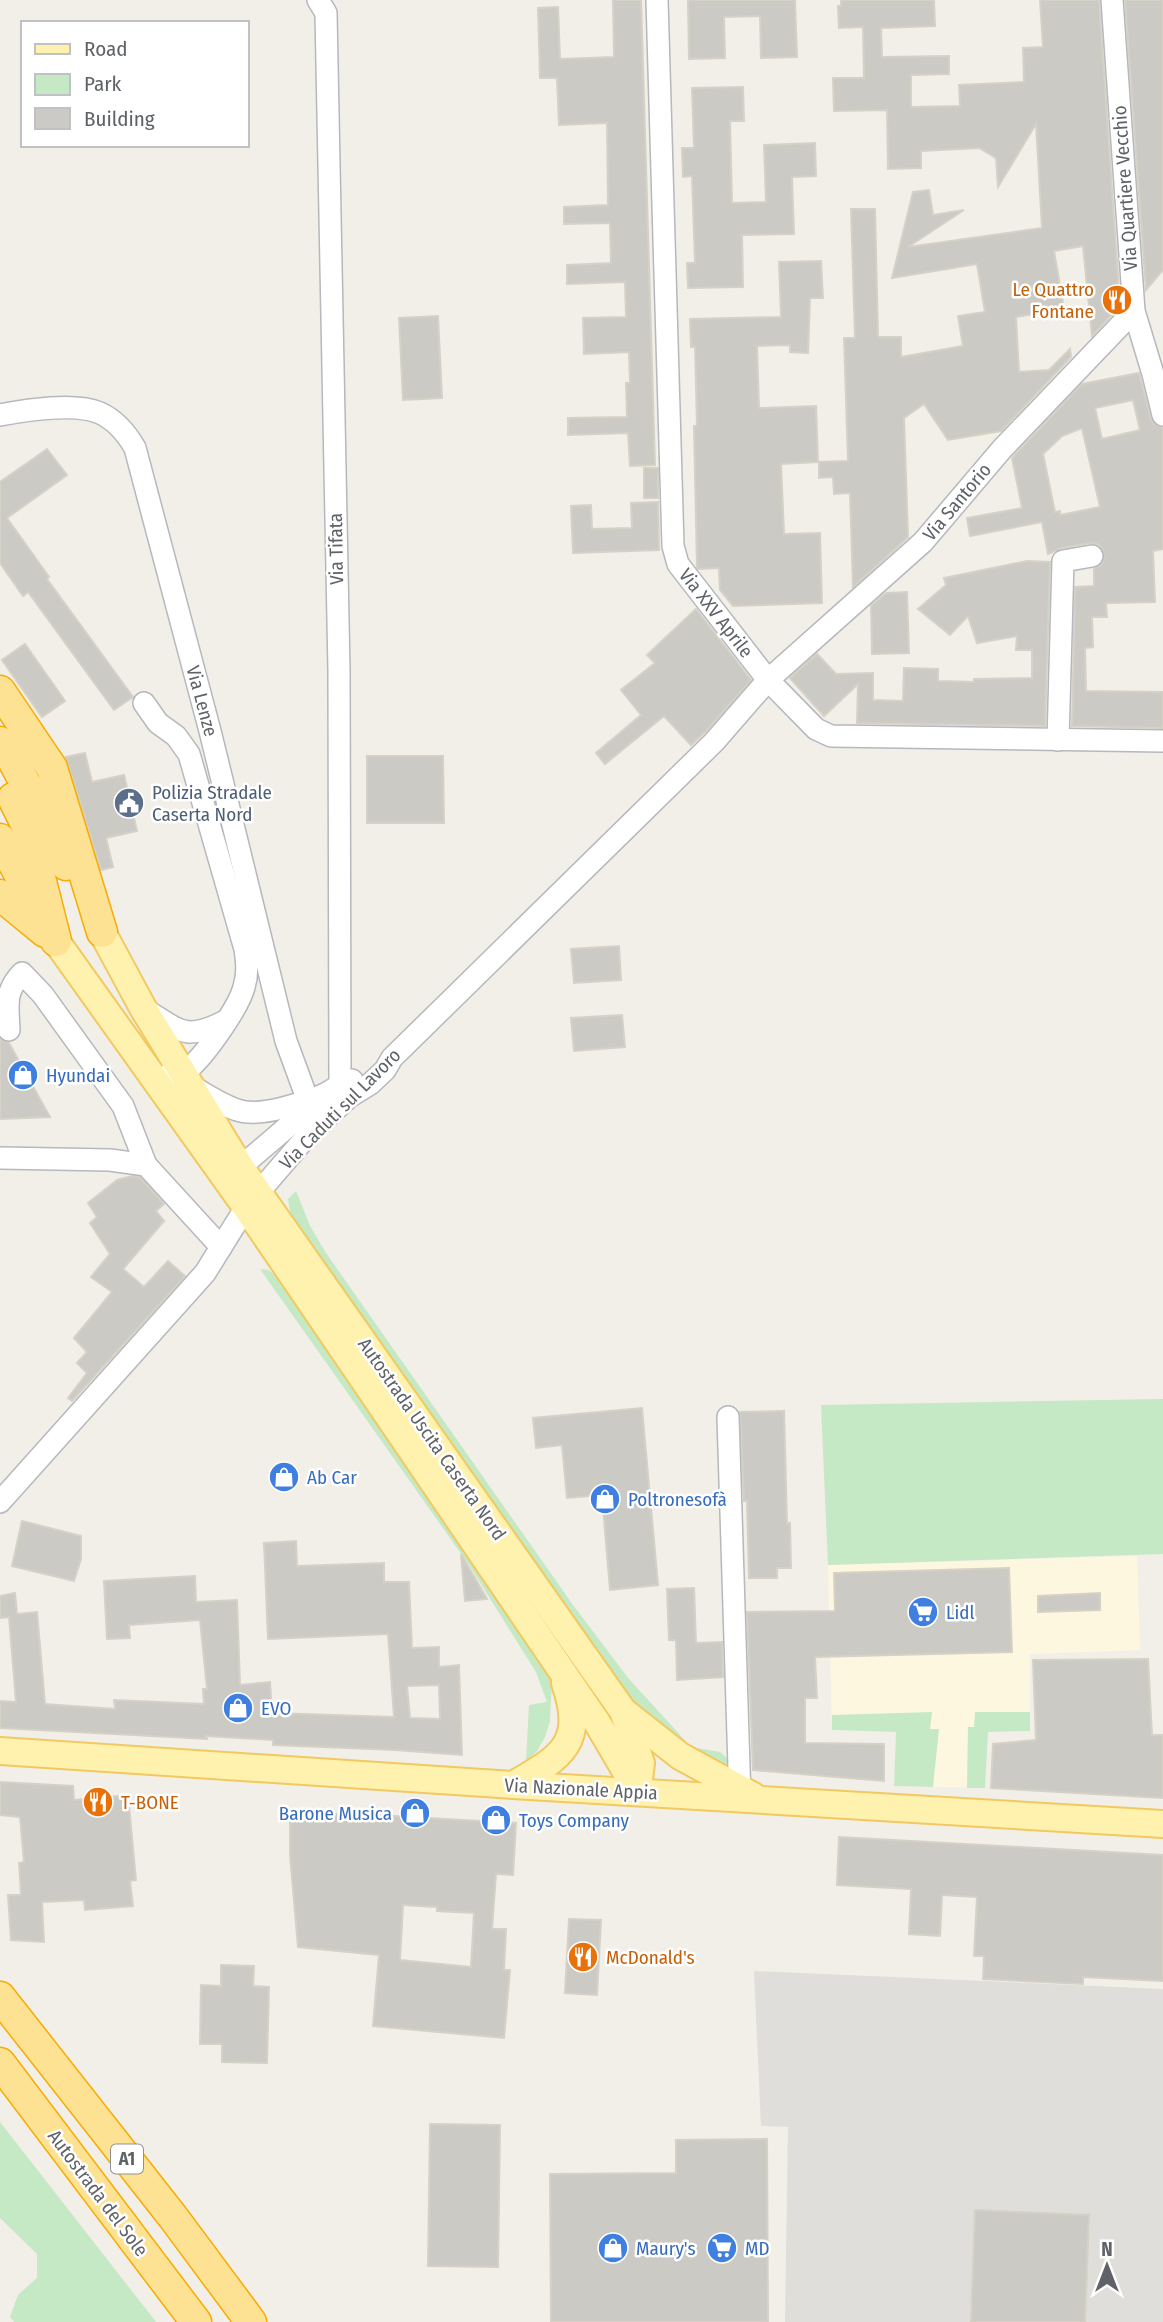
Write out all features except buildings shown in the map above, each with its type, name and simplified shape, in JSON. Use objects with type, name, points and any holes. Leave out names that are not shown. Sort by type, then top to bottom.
[{"type":"highway","points":[[0,691],[52,768],[102,932]]},
{"type":"highway","points":[[0,720],[19,743],[54,805],[102,932]]},
{"type":"highway","points":[[0,742],[8,751],[102,932]]},
{"type":"highway","points":[[0,772],[27,826],[56,941]]},
{"type":"highway","points":[[0,807],[14,832],[56,941]]},
{"type":"highway","points":[[0,839],[56,941]]},
{"type":"highway","points":[[0,863],[56,941]]},
{"type":"highway","points":[[0,882],[56,941]]},
{"type":"highway","points":[[0,895],[56,941]]},
{"type":"highway","points":[[0,905],[56,941]]},
{"type":"highway","name":"A1","points":[[0,1998],[173,2217],[251,2322]]},
{"type":"highway","name":"Autostrada del Sole","points":[[0,2063],[196,2322]]},
{"type":"main road","name":"Autostrada Uscita Caserta Nord","points":[[102,932],[143,1008],[188,1079],[247,1182],[619,1757],[638,1792]]},
{"type":"main road","name":"Autostrada Uscita Caserta Nord","points":[[56,941],[166,1097],[247,1182],[623,1711]]},
{"type":"main road","points":[[513,1785],[560,1755],[572,1732],[570,1698],[560,1668]]},
{"type":"main road","points":[[623,1711],[641,1763],[638,1792]]},
{"type":"main road","points":[[623,1711],[680,1756],[747,1796]]},
{"type":"main road","name":"Via Nazionale Appia","points":[[0,1751],[1163,1824]]},
{"type":"street","name":"Via Tifata","points":[[318,0],[326,13],[339,657],[331,1093]]},
{"type":"street","name":"Via XXV Aprile","points":[[657,0],[673,546],[678,564],[768,680],[816,729],[831,736],[1163,741]]},
{"type":"street","name":"Via Quartiere Vecchio","points":[[1112,0],[1134,311],[1163,415]]},
{"type":"street","name":"Via Santorio","points":[[768,680],[923,542],[1002,449],[1134,311]]},
{"type":"street","name":"Via Lenze","points":[[0,415],[55,409],[98,412],[112,420],[128,436],[135,448],[210,731],[286,1041],[331,1093]]},
{"type":"street","points":[[1058,740],[1063,561],[1092,556]]},
{"type":"street","name":"Via Caduti sul Lavoro","points":[[0,1502],[205,1273],[221,1247],[247,1182],[302,1128],[331,1093],[370,1084],[385,1070],[392,1058],[714,741],[768,680]]},
{"type":"street","points":[[56,941],[75,945],[159,1071],[170,1076],[188,1079],[238,1003],[244,987],[248,967],[245,949],[189,754],[176,736],[158,723],[144,703]]},
{"type":"street","points":[[9,1030],[8,1001],[12,985],[22,973],[43,995],[123,1106],[146,1165],[221,1247]]},
{"type":"street","points":[[143,1008],[182,1032],[192,1034],[227,1020]]},
{"type":"street","name":"Autostrada Uscita Caserta Nord","points":[[188,1079],[239,1111],[260,1112],[331,1093]]},
{"type":"street","points":[[247,1182],[302,1128]]},
{"type":"street","points":[[0,1158],[110,1160],[146,1165]]},
{"type":"street","points":[[728,1418],[747,1796]]},
{"type":"shaded area","points":[[1137,1556],[1140,1650],[1030,1654],[1030,1731],[988,1732],[985,1788],[894,1786],[896,1732],[832,1730],[828,1565]]},
{"type":"shaded area","points":[[754,1971],[1163,1989],[1163,2322],[785,2322],[788,2127],[761,2126]]},
{"type":"green space","points":[[296,1191],[310,1226],[326,1253],[573,1605],[629,1679],[691,1747],[720,1752],[727,1758],[727,1769],[689,1754],[629,1701],[293,1228],[288,1199]]},
{"type":"green space","points":[[260,1269],[268,1270],[277,1276],[477,1563],[552,1680],[550,1721],[545,1737],[537,1751],[526,1762],[529,1705],[547,1702],[536,1672],[469,1565]]},
{"type":"green space","points":[[1163,1399],[1163,1554],[828,1565],[821,1405]]},
{"type":"green space","points":[[932,1712],[930,1729],[939,1729],[933,1787],[894,1786],[896,1732],[832,1730],[832,1715]]},
{"type":"green space","points":[[975,1712],[1030,1712],[1030,1731],[988,1732],[985,1788],[967,1788],[968,1727],[974,1727]]},
{"type":"green space","points":[[0,2122],[156,2322],[14,2322],[10,2317],[18,2295],[37,2278],[37,2254],[0,2218]]},
{"type":"place","name":"Le Quattro Fontane","points":[[1117,300]]},
{"type":"place","name":"Polizia Stradale Caserta Nord","points":[[129,803]]},
{"type":"place","name":"Hyundai","points":[[23,1075]]},
{"type":"place","name":"Ab Car","points":[[284,1477]]},
{"type":"place","name":"Poltronesofà","points":[[605,1499]]},
{"type":"place","name":"Lidl","points":[[923,1612]]},
{"type":"place","name":"EVO","points":[[238,1708]]},
{"type":"place","name":"T-BONE","points":[[98,1802]]},
{"type":"place","name":"Barone Musica","points":[[415,1813]]},
{"type":"place","name":"Toys Company","points":[[496,1820]]},
{"type":"place","name":"McDonald's","points":[[583,1957]]},
{"type":"place","name":"Maury's","points":[[613,2248]]},
{"type":"place","name":"MD","points":[[722,2248]]}]
